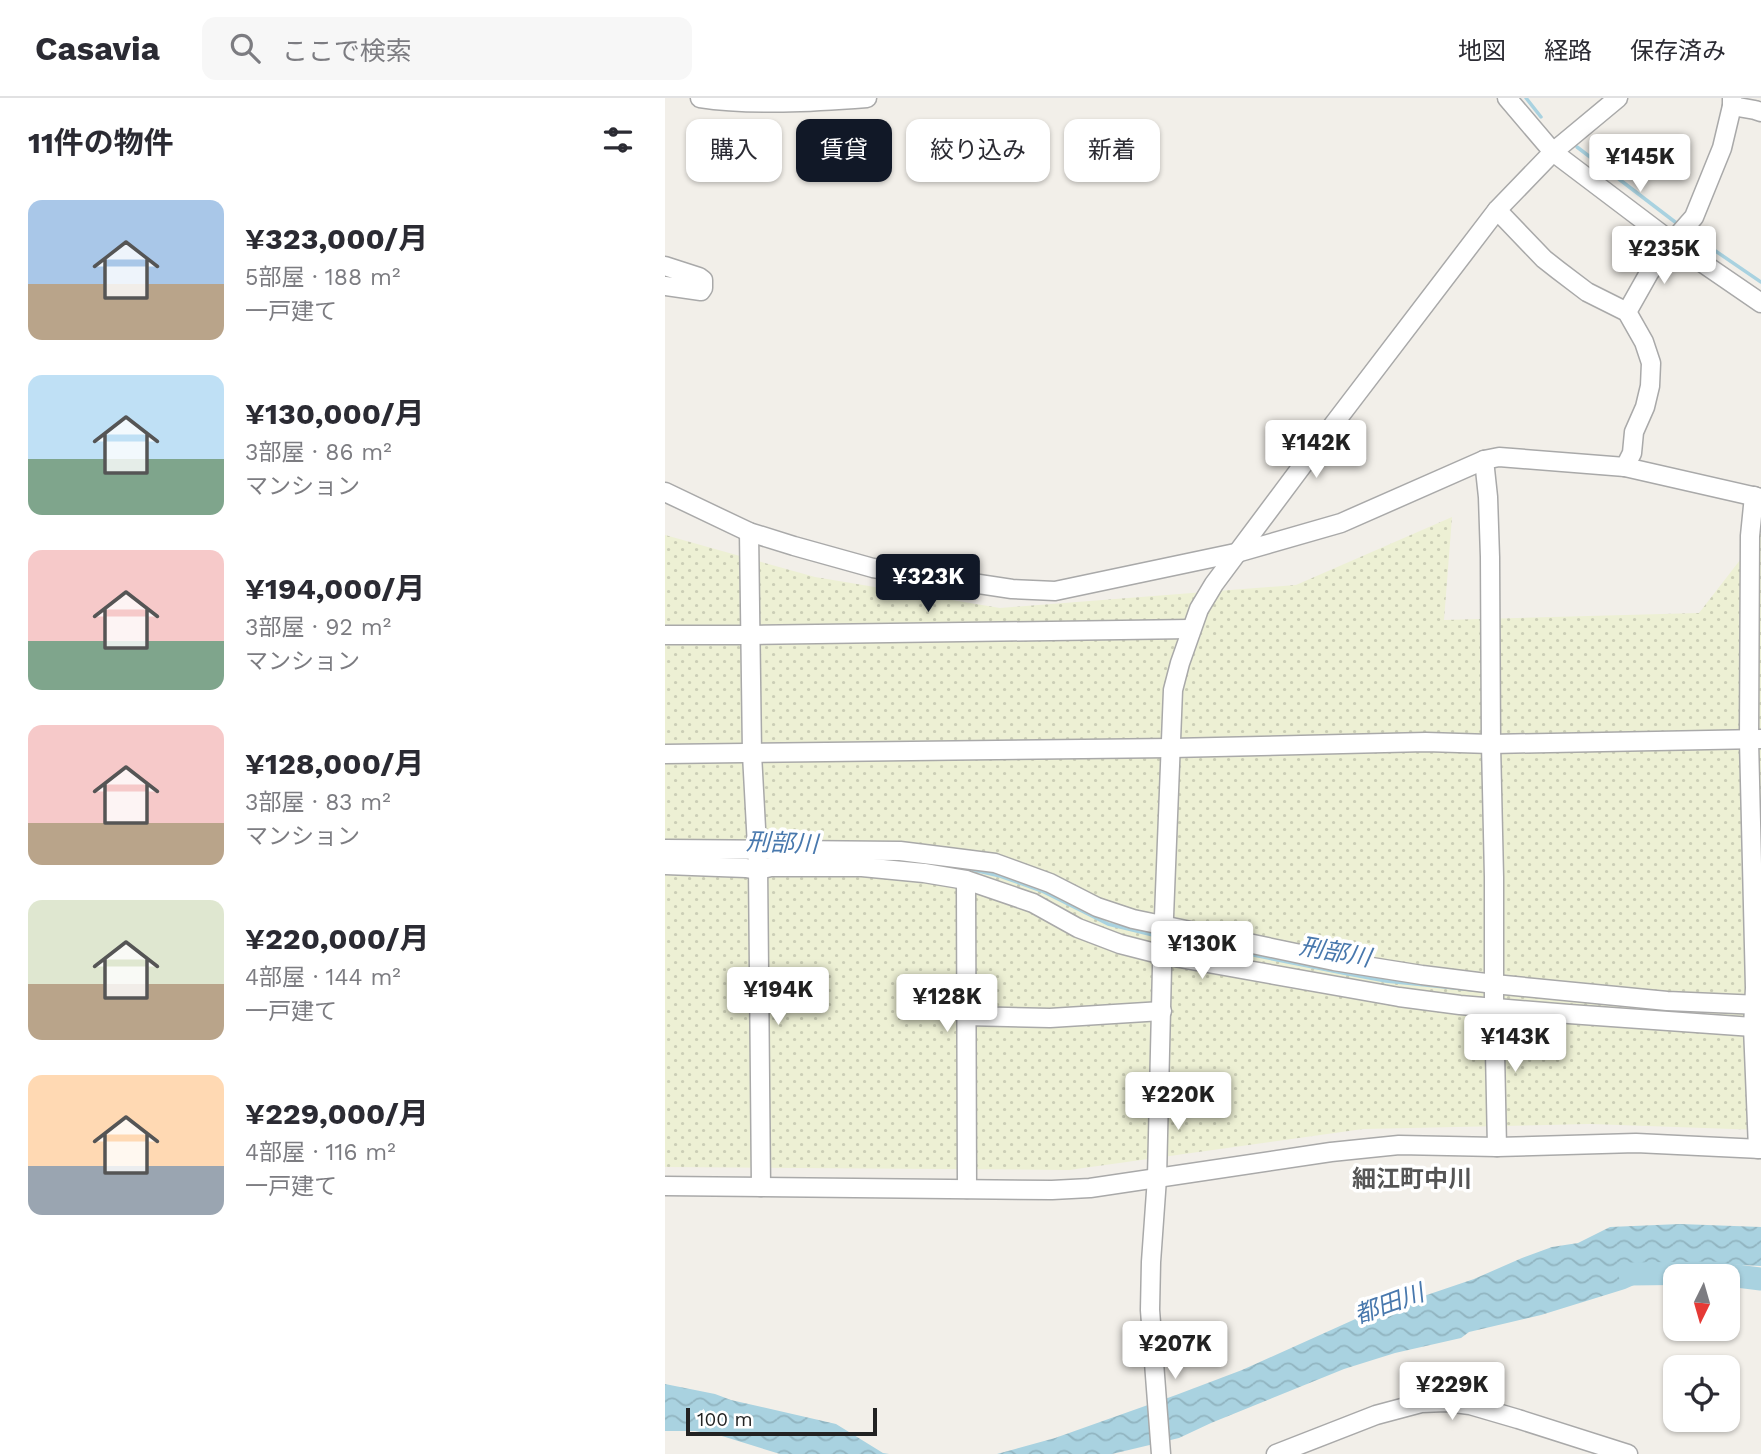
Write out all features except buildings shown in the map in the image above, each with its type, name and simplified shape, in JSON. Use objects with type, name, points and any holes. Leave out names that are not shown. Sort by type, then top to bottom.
[{"type":"street","points":[[700,98],[758,102],[867,98]]},
{"type":"street","points":[[1507,98],[1553,152],[1672,242],[1761,303]]},
{"type":"street","points":[[1161,1454],[1150,1310],[1151,1262],[1157,1178],[1173,690],[1191,629],[1214,584],[1497,210],[1553,152],[1618,98]]},
{"type":"street","points":[[1627,312],[1649,272],[1694,217],[1722,148],[1732,102],[1761,112]]},
{"type":"street","points":[[1497,210],[1544,259],[1587,292],[1627,312],[1644,342],[1651,363],[1650,386],[1635,432],[1632,453],[1625,467]]},
{"type":"street","points":[[665,266],[703,280],[701,291],[665,286]]},
{"type":"street","points":[[665,492],[749,532],[873,568],[1012,589],[1055,591],[1240,552],[1341,523],[1484,460],[1499,457],[1625,467],[1757,497],[1750,537],[1755,618],[1757,1005],[1753,1027],[1759,1149],[1636,1143],[1497,1147],[1399,1145],[1331,1152],[1090,1188],[1052,1190],[665,1186]]},
{"type":"street","points":[[1484,460],[1490,557],[1497,1147]]},
{"type":"street","points":[[749,532],[761,1187]]},
{"type":"street","points":[[665,635],[1191,629]]},
{"type":"street","points":[[665,754],[1755,739]]},
{"type":"street","points":[[665,849],[757,861],[899,851],[995,863],[1050,883],[1097,907],[1164,928],[1422,975],[1569,1014],[1753,1027]]},
{"type":"street","points":[[757,861],[771,867],[862,867],[967,880],[1033,903],[1079,928],[1120,944],[1399,997],[1460,1005],[1494,995],[1757,1005]]},
{"type":"street","points":[[665,865],[746,868],[757,861]]},
{"type":"street","points":[[967,880],[967,1189]]},
{"type":"street","points":[[966,1016],[1050,1018],[1161,1011]]},
{"type":"street","points":[[1276,1454],[1376,1415],[1421,1403],[1446,1402],[1470,1405],[1506,1415],[1628,1454]]},
{"type":"green space","points":[[1452,517],[1444,620],[1699,613],[1761,533],[1761,1130],[1590,1124],[1363,1129],[1069,1170],[665,1167],[665,535],[815,577],[1000,608],[1296,585]]},
{"type":"water","points":[[1680,1224],[1761,1227],[1761,1266],[1663,1264],[1663,1272],[1625,1289],[1541,1315],[1469,1332],[1461,1338],[1395,1353],[1344,1369],[1179,1438],[1112,1454],[997,1454],[1055,1438],[1176,1395],[1242,1370],[1371,1312],[1474,1279],[1552,1247],[1578,1243],[1610,1227]]},
{"type":"water","points":[[665,1384],[836,1424],[889,1454],[780,1454],[722,1436],[695,1431],[665,1431]]},
{"type":"waterway","points":[[1526,98],[1541,117]]},
{"type":"waterway","points":[[1577,147],[1679,225]]},
{"type":"waterway","points":[[1695,237],[1761,282]]},
{"type":"waterway","name":"刑部川","points":[[905,862],[939,864]]},
{"type":"waterway","name":"刑部川","points":[[961,867],[1000,876],[1042,891],[1108,924],[1157,936]]},
{"type":"waterway","name":"刑部川","points":[[1168,938],[1386,981],[1474,990]]},
{"type":"waterway","name":"都田川","points":[[1630,1274],[1713,1273],[1761,1279]]},
{"type":"district","name":"細江町中川","points":[[1412,1179]]}]
